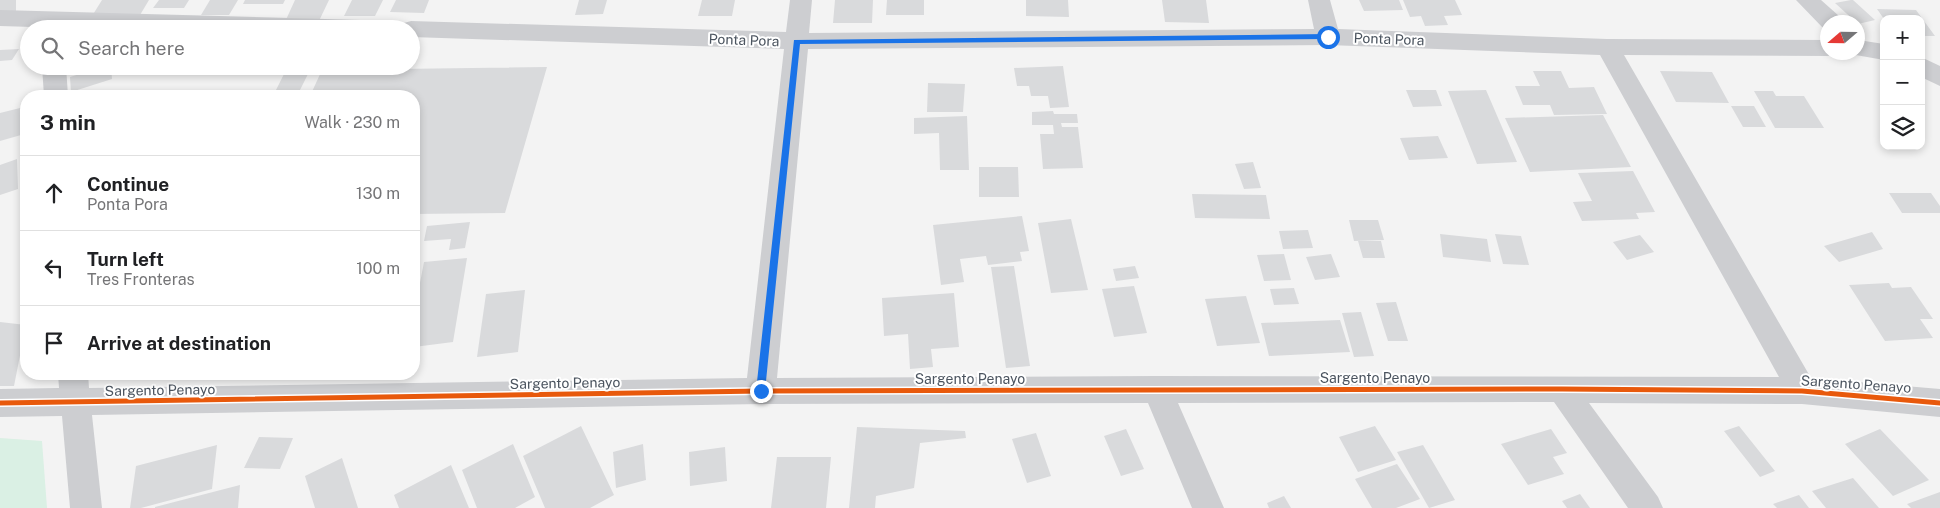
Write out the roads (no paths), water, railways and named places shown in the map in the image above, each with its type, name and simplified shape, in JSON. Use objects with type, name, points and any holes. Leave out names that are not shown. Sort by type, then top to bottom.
[{"type":"street","points":[[761,391],[801,0]]},
{"type":"street","points":[[1319,0],[1328,37]]},
{"type":"street","points":[[1807,0],[1823,15]]},
{"type":"street","points":[[0,18],[50,16],[156,20]]},
{"type":"street","name":"Ponta Pora","points":[[420,29],[797,41],[1328,37],[1607,47],[1820,48]]},
{"type":"street","points":[[1607,47],[1802,391]]},
{"type":"street","points":[[1865,49],[1880,51]]},
{"type":"street","points":[[1925,68],[1940,77]]},
{"type":"street","points":[[55,75],[56,90]]},
{"type":"street","points":[[74,388],[86,508]]},
{"type":"street","name":"Sargento Penayo","points":[[0,403],[74,388],[761,391],[1562,389],[1802,391],[1940,402]]},
{"type":"street","points":[[1157,389],[1208,508]]},
{"type":"street","points":[[1562,389],[1647,508]]}]
